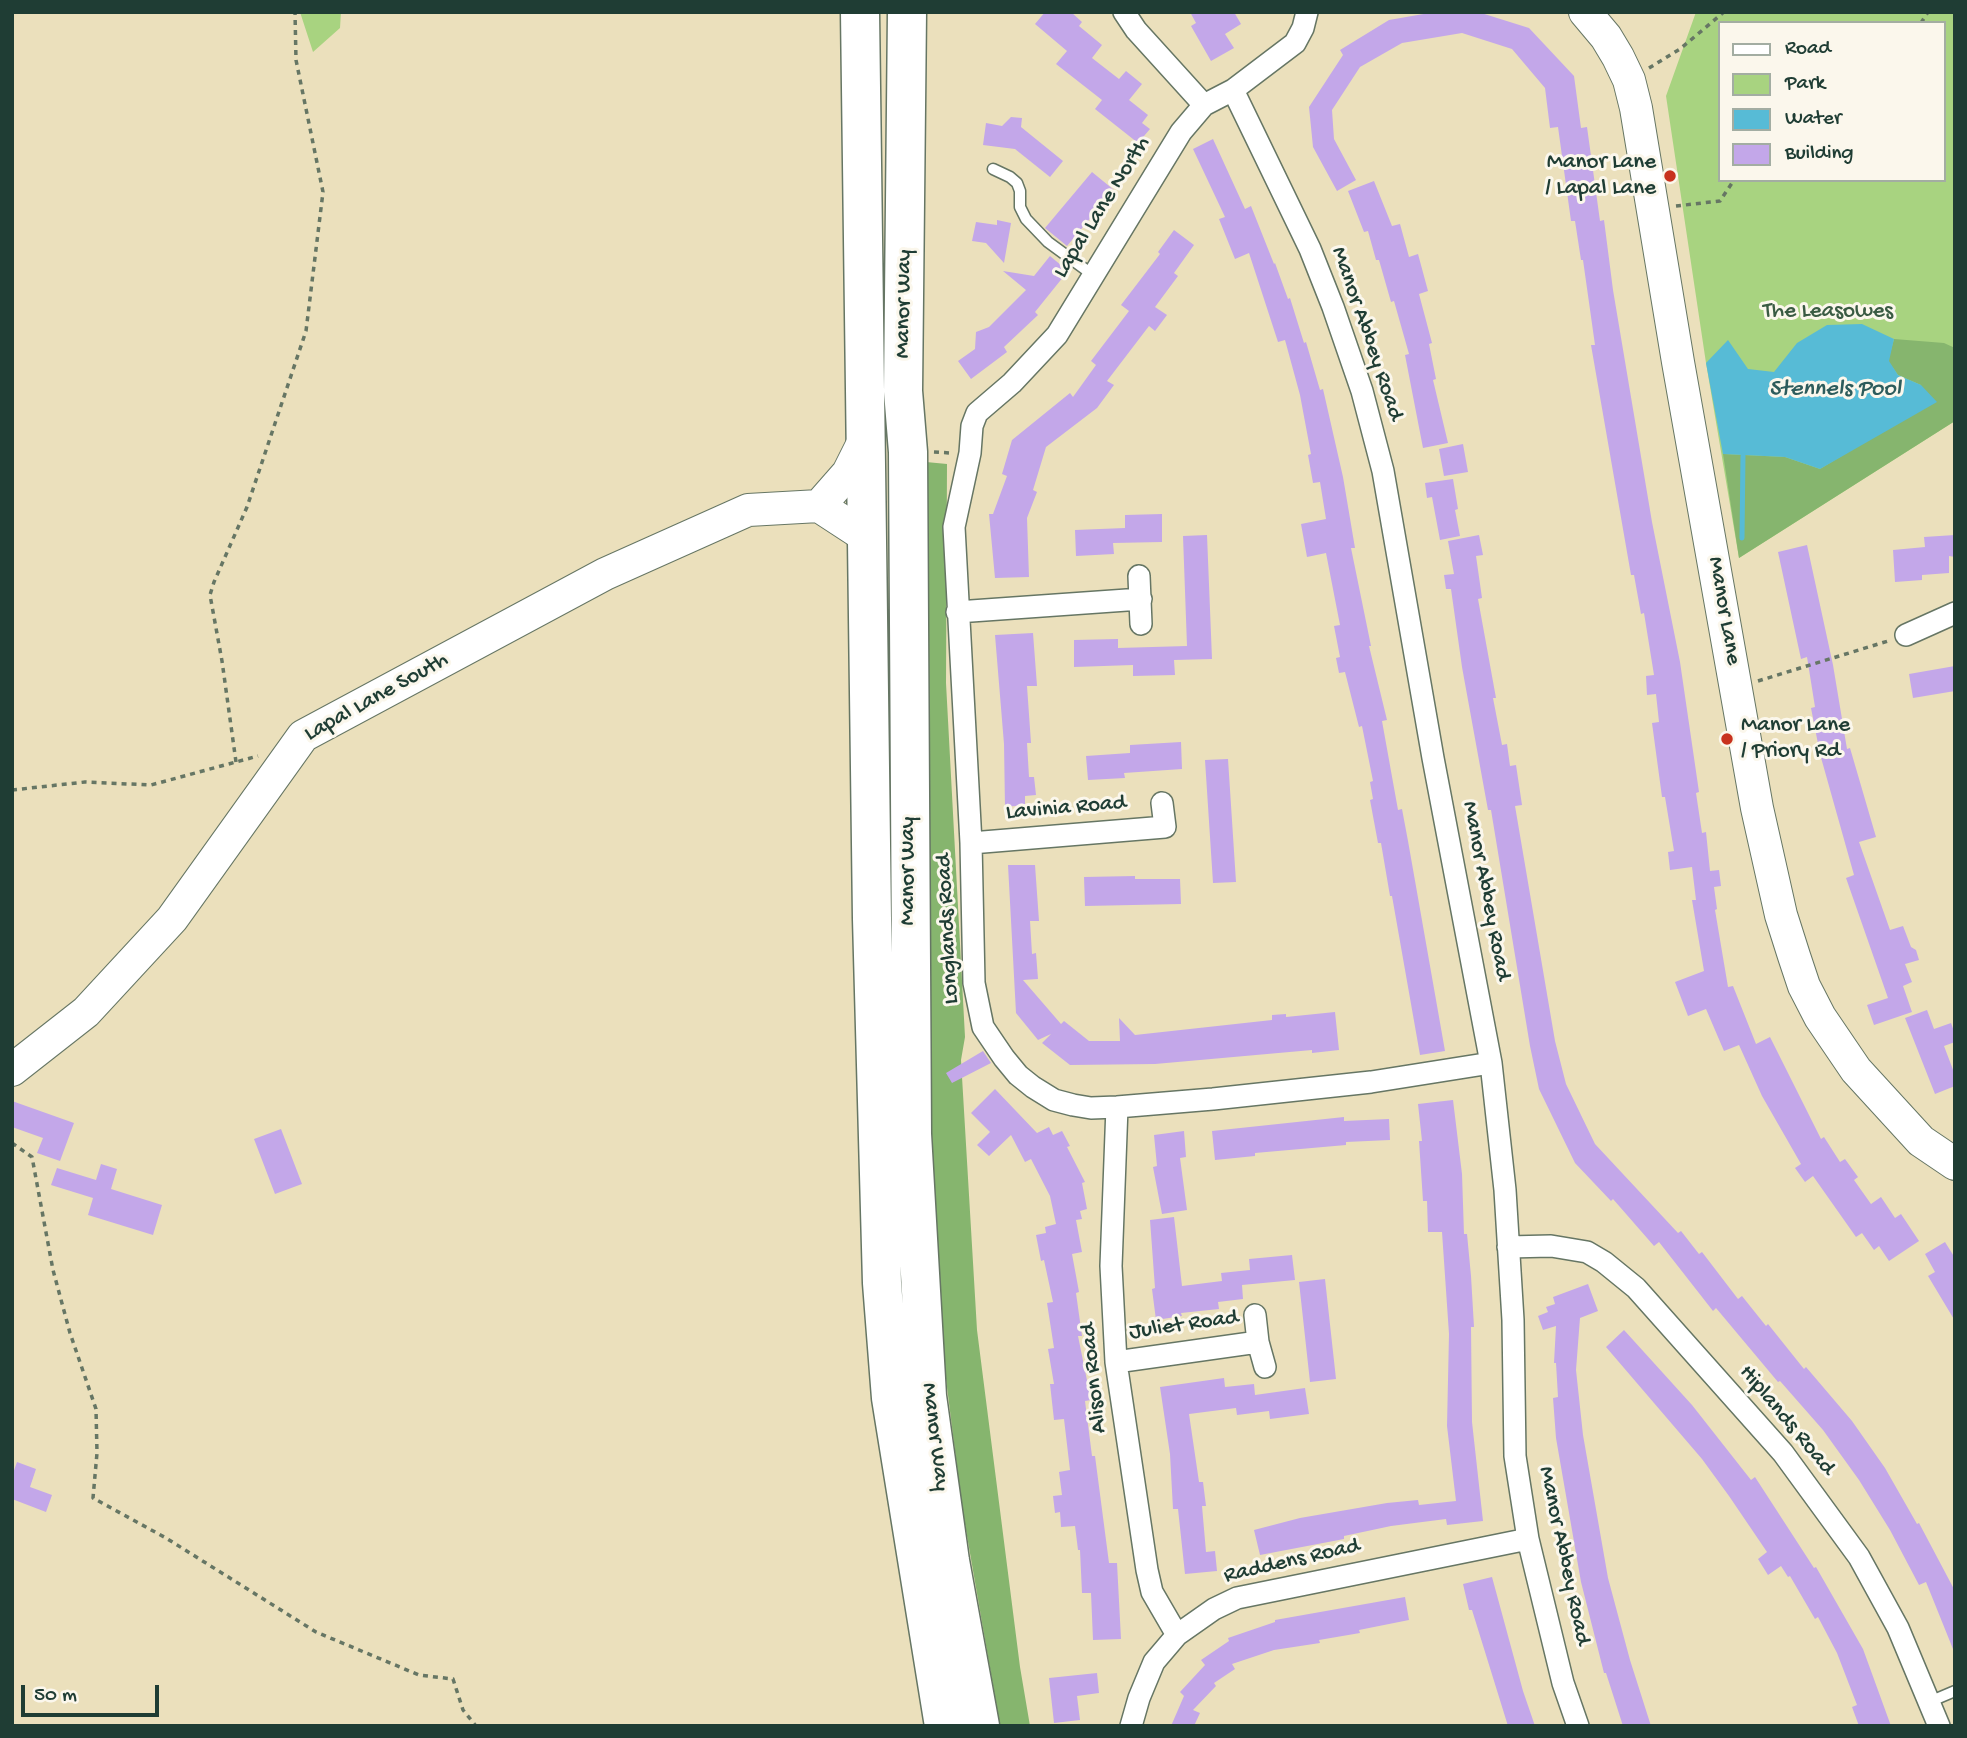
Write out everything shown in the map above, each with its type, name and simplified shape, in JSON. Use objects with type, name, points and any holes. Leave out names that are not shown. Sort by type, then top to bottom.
[{"type":"highway","name":"Manor Way","points":[[860,12],[872,919],[882,1283],[891,1398],[944,1726]]},
{"type":"highway","name":"Manor Way","points":[[907,12],[903,391],[908,466],[912,1135],[927,1396],[950,1561],[980,1726]]},
{"type":"main road","name":"Manor Lane","points":[[1585,12],[1606,37],[1629,80],[1758,808],[1778,902],[1804,986],[1819,1017],[1856,1070],[1921,1141],[1955,1164]]},
{"type":"main road","points":[[865,439],[848,473],[819,506],[868,538]]},
{"type":"main road","name":"Lapal Lane South","points":[[12,1070],[86,1012],[172,919],[303,736],[605,574],[748,510],[819,506]]},
{"type":"street","points":[[1124,12],[1136,30],[1204,105]]},
{"type":"street","name":"Lapal Lane North","points":[[970,453],[972,426],[977,413],[1012,383],[1058,335],[1181,132],[1204,105],[1233,90],[1295,43],[1307,12]]},
{"type":"street","name":"Manor Abbey Road","points":[[1233,90],[1310,249],[1362,391],[1380,458],[1435,772],[1491,1063],[1505,1190],[1514,1320],[1515,1456],[1528,1539],[1563,1683],[1578,1726]]},
{"type":"street","name":"Longlands Road","points":[[970,453],[954,527],[971,844],[974,983],[983,1027],[1018,1075],[1054,1100],[1091,1108],[1371,1082],[1491,1063]]},
{"type":"street","points":[[1139,576],[1141,624]]},
{"type":"street","points":[[957,612],[1141,599]]},
{"type":"street","points":[[1906,635],[1955,613]]},
{"type":"street","name":"Lavinia Road","points":[[971,844],[1165,837],[1161,803]]},
{"type":"street","name":"Alison Road","points":[[1117,1107],[1111,1266],[1116,1362],[1147,1570],[1152,1592],[1177,1635]]},
{"type":"street","name":"Hiplands Road","points":[[1508,1247],[1551,1246],[1587,1252],[1604,1262],[1636,1289],[1783,1454],[1859,1557],[1898,1628],[1939,1726]]},
{"type":"street","name":"Juliet Road","points":[[1255,1315],[1258,1342],[1265,1367]]},
{"type":"street","name":"Juliet Road","points":[[1116,1362],[1258,1342]]},
{"type":"street","name":"Raddens Road","points":[[1131,1726],[1154,1662],[1177,1635],[1214,1609],[1237,1598],[1528,1539]]},
{"type":"lane","points":[[993,169],[1017,183],[1020,207],[1026,219],[1048,242],[1093,275]]},
{"type":"lane","points":[[1928,1702],[1955,1691]]},
{"type":"path","points":[[236,762],[210,595],[247,507],[306,331],[323,192],[296,60],[295,12]]},
{"type":"path","points":[[1629,80],[1680,48],[1724,12]]},
{"type":"path","points":[[1653,210],[1720,201],[1733,182]]},
{"type":"path","points":[[1737,688],[1906,635]]},
{"type":"path","points":[[12,790],[85,782],[151,785],[295,746]]},
{"type":"path","points":[[12,1143],[32,1157],[53,1270],[70,1333],[96,1409],[97,1453],[93,1498],[166,1538],[316,1632],[410,1672],[453,1679],[463,1710],[476,1726]]},
{"type":"green space","points":[[300,12],[341,12],[340,28],[313,52]]},
{"type":"green space","name":"The Leasowes","points":[[1696,12],[1955,12],[1955,421],[1739,558],[1706,363],[1666,96]]},
{"type":"green space","points":[[1894,339],[1944,343],[1955,348],[1955,421],[1739,558],[1723,454],[1785,457],[1820,469],[1868,440],[1921,385],[1898,375],[1888,361]]},
{"type":"green space","points":[[926,462],[947,464],[946,683],[965,1037],[961,1060],[977,1330],[1030,1726],[1000,1726],[962,1507],[937,1307],[928,995]]},
{"type":"water","name":"Stennels Pool","points":[[1862,324],[1894,339],[1889,361],[1898,375],[1921,385],[1937,402],[1820,469],[1785,457],[1723,454],[1706,363],[1728,340],[1748,369],[1774,372],[1797,343],[1827,325]]},
{"type":"building","points":[[1045,12],[1071,12],[1082,22],[1079,26],[1102,45],[1092,58],[1119,79],[1126,71],[1142,84],[1129,100],[1148,115],[1142,123],[1150,129],[1138,143],[1095,109],[1102,100],[1056,64],[1067,51],[1035,24]]},
{"type":"building","points":[[1190,12],[1234,12],[1241,24],[1225,34],[1234,48],[1211,61],[1191,26],[1196,23]]},
{"type":"building","points":[[1435,12],[1478,12],[1529,28],[1574,76],[1581,128],[1587,127],[1600,221],[1604,220],[1652,522],[1680,662],[1699,792],[1696,793],[1702,833],[1706,832],[1710,871],[1719,870],[1721,886],[1714,887],[1715,910],[1728,987],[1733,986],[1756,1044],[1770,1037],[1821,1139],[1824,1137],[1840,1162],[1845,1159],[1858,1177],[1854,1180],[1871,1204],[1881,1197],[1895,1218],[1901,1214],[1919,1241],[1889,1261],[1879,1246],[1874,1250],[1862,1233],[1856,1237],[1813,1176],[1805,1182],[1795,1168],[1801,1164],[1762,1096],[1739,1045],[1724,1051],[1706,1009],[1688,1016],[1675,982],[1704,971],[1692,900],[1696,900],[1692,867],[1670,870],[1668,852],[1674,851],[1665,797],[1662,797],[1652,723],[1659,722],[1656,694],[1647,695],[1646,676],[1654,675],[1644,613],[1641,614],[1634,575],[1631,575],[1591,345],[1595,345],[1583,260],[1575,221],[1571,221],[1558,127],[1550,128],[1545,88],[1512,49],[1462,33],[1402,43],[1360,67],[1332,110],[1334,139],[1356,180],[1337,191],[1313,147],[1309,107],[1343,55],[1340,50],[1389,20]]},
{"type":"building","points":[[1011,117],[1022,118],[1021,127],[1063,161],[1050,177],[1015,149],[983,145],[986,123],[1002,126]]},
{"type":"building","points":[[1213,139],[1245,209],[1251,206],[1288,299],[1290,298],[1320,390],[1323,389],[1343,477],[1355,548],[1351,548],[1369,646],[1387,720],[1382,721],[1398,810],[1402,809],[1445,1051],[1420,1055],[1392,896],[1370,800],[1373,799],[1370,782],[1373,781],[1362,726],[1359,727],[1345,672],[1339,673],[1336,658],[1340,657],[1334,626],[1340,625],[1326,553],[1307,557],[1301,524],[1326,519],[1320,482],[1313,483],[1308,455],[1311,454],[1300,395],[1285,340],[1278,342],[1249,253],[1235,259],[1219,219],[1225,217],[1193,149]]},
{"type":"building","points":[[1092,172],[1114,190],[1067,246],[1045,228]]},
{"type":"building","points":[[1374,181],[1392,226],[1400,224],[1409,257],[1418,254],[1428,291],[1419,294],[1432,343],[1429,344],[1436,379],[1433,380],[1448,443],[1423,448],[1405,355],[1409,354],[1394,301],[1391,302],[1368,231],[1364,232],[1348,191]]},
{"type":"building","points":[[997,220],[1011,223],[1004,263],[986,243],[972,241],[976,222],[997,225]]},
{"type":"building","points":[[1174,230],[1194,245],[1174,273],[1178,276],[1155,307],[1167,315],[1155,331],[1149,326],[1107,381],[1114,385],[1097,408],[1046,447],[1033,490],[1037,492],[1027,518],[1029,577],[995,578],[989,514],[993,514],[1007,476],[1002,474],[1012,440],[1070,393],[1073,397],[1096,365],[1091,361],[1129,311],[1121,305],[1160,254],[1158,252]]},
{"type":"building","points":[[1050,256],[1068,271],[1035,312],[1038,315],[1004,347],[1007,352],[971,379],[958,361],[975,349],[976,332],[989,327],[1026,290],[1003,271],[1034,276]]},
{"type":"building","points":[[1463,444],[1468,472],[1444,476],[1439,449]]},
{"type":"building","points":[[1453,479],[1460,536],[1440,540],[1432,497],[1427,498],[1425,483]]},
{"type":"building","points":[[1162,514],[1162,542],[1113,543],[1114,554],[1076,556],[1075,530],[1125,528],[1125,515]]},
{"type":"building","points":[[1207,535],[1212,659],[1174,660],[1175,675],[1133,676],[1133,665],[1074,667],[1074,640],[1118,639],[1118,648],[1187,646],[1183,536]]},
{"type":"building","points":[[1479,535],[1483,555],[1476,556],[1482,598],[1478,599],[1496,698],[1493,698],[1502,745],[1507,744],[1510,766],[1516,765],[1522,805],[1515,806],[1555,1041],[1566,1084],[1595,1144],[1678,1233],[1681,1231],[1699,1254],[1702,1252],[1738,1299],[1742,1296],[1766,1326],[1768,1324],[1804,1369],[1806,1367],[1852,1421],[1885,1468],[1917,1524],[1919,1523],[1955,1591],[1955,1654],[1926,1582],[1919,1585],[1890,1530],[1823,1430],[1780,1381],[1778,1382],[1716,1308],[1713,1311],[1659,1242],[1654,1246],[1613,1199],[1611,1201],[1575,1163],[1539,1089],[1491,810],[1488,810],[1462,667],[1451,589],[1446,589],[1444,575],[1454,574],[1448,541]]},
{"type":"building","points":[[1955,535],[1955,557],[1949,556],[1949,573],[1922,575],[1922,580],[1895,582],[1893,550],[1925,547],[1924,537]]},
{"type":"building","points":[[1807,545],[1833,665],[1847,749],[1850,748],[1876,837],[1859,842],[1890,930],[1903,926],[1919,960],[1905,964],[1912,982],[1903,986],[1912,1012],[1874,1025],[1867,1005],[1888,998],[1846,878],[1854,875],[1820,754],[1811,708],[1815,707],[1807,657],[1801,659],[1778,552]]},
{"type":"building","points":[[1033,633],[1037,686],[1027,686],[1031,743],[1027,743],[1029,777],[1034,777],[1036,795],[1025,796],[1025,805],[1005,807],[1004,744],[995,635]]},
{"type":"building","points":[[1955,666],[1955,691],[1913,698],[1909,674]]},
{"type":"building","points":[[1181,742],[1182,769],[1124,773],[1125,778],[1088,780],[1086,756],[1130,753],[1130,745]]},
{"type":"building","points":[[1228,759],[1236,882],[1213,883],[1205,760]]},
{"type":"building","points":[[1008,865],[1035,865],[1039,921],[1030,921],[1032,954],[1036,953],[1038,979],[1023,980],[1061,1024],[1064,1021],[1089,1041],[1120,1041],[1119,1018],[1135,1035],[1272,1020],[1272,1015],[1286,1014],[1286,1017],[1335,1012],[1339,1050],[1155,1064],[1070,1065],[1042,1043],[1051,1034],[1038,1040],[1016,1013]]},
{"type":"building","points":[[1135,876],[1135,879],[1180,879],[1181,904],[1085,906],[1084,877]]},
{"type":"building","points":[[1927,1010],[1934,1029],[1951,1023],[1955,1034],[1955,1042],[1944,1046],[1955,1075],[1955,1086],[1935,1094],[1905,1018]]},
{"type":"building","points":[[983,1051],[991,1063],[952,1083],[946,1073]]},
{"type":"building","points":[[995,1089],[1037,1133],[1049,1127],[1053,1135],[1062,1131],[1085,1182],[1082,1183],[1087,1209],[1080,1211],[1082,1219],[1076,1220],[1082,1252],[1072,1254],[1079,1292],[1076,1293],[1082,1336],[1078,1336],[1091,1400],[1085,1401],[1109,1563],[1117,1563],[1121,1639],[1093,1640],[1091,1593],[1082,1593],[1080,1550],[1075,1526],[1061,1527],[1060,1512],[1055,1513],[1053,1496],[1062,1495],[1059,1472],[1070,1470],[1064,1419],[1054,1420],[1050,1384],[1054,1384],[1048,1349],[1054,1348],[1047,1303],[1053,1302],[1036,1235],[1046,1233],[1045,1227],[1056,1224],[1050,1196],[1031,1159],[1025,1162],[1011,1135],[989,1156],[977,1145],[990,1132],[971,1113]]},
{"type":"building","points":[[1453,1100],[1462,1174],[1464,1234],[1467,1234],[1471,1276],[1474,1327],[1471,1327],[1472,1422],[1483,1521],[1447,1525],[1446,1519],[1391,1526],[1344,1536],[1344,1539],[1260,1555],[1254,1530],[1300,1518],[1387,1503],[1418,1500],[1419,1505],[1456,1501],[1447,1426],[1449,1334],[1442,1232],[1428,1232],[1427,1201],[1423,1201],[1418,1104]]},
{"type":"building","points":[[12,1101],[74,1123],[60,1161],[37,1153],[43,1138],[12,1127]]},
{"type":"building","points":[[1344,1117],[1344,1121],[1389,1119],[1390,1140],[1346,1142],[1346,1145],[1255,1153],[1255,1156],[1215,1160],[1212,1131]]},
{"type":"building","points":[[281,1129],[302,1184],[275,1194],[254,1139]]},
{"type":"building","points":[[1184,1131],[1186,1157],[1180,1158],[1187,1210],[1162,1214],[1153,1167],[1157,1166],[1154,1135]]},
{"type":"building","points":[[101,1164],[117,1169],[111,1189],[162,1205],[153,1235],[88,1215],[93,1198],[51,1185],[57,1168],[96,1180]]},
{"type":"building","points":[[1174,1217],[1182,1286],[1222,1281],[1221,1273],[1250,1270],[1249,1259],[1292,1255],[1295,1280],[1242,1285],[1243,1299],[1218,1302],[1219,1309],[1181,1313],[1182,1316],[1156,1320],[1152,1289],[1155,1288],[1150,1220]]},
{"type":"building","points":[[1945,1242],[1955,1258],[1955,1321],[1928,1276],[1935,1272],[1925,1254]]},
{"type":"building","points":[[1325,1279],[1336,1379],[1310,1382],[1299,1282]]},
{"type":"building","points":[[1588,1284],[1598,1311],[1580,1318],[1576,1370],[1583,1435],[1608,1578],[1651,1726],[1623,1726],[1604,1673],[1581,1582],[1556,1438],[1553,1398],[1558,1397],[1554,1363],[1556,1326],[1543,1330],[1538,1316],[1548,1312],[1546,1307],[1555,1304],[1553,1297]]},
{"type":"building","points":[[1624,1330],[1692,1405],[1751,1480],[1755,1477],[1814,1568],[1816,1567],[1863,1649],[1891,1726],[1859,1726],[1852,1707],[1857,1705],[1837,1653],[1818,1617],[1815,1619],[1790,1576],[1788,1577],[1781,1566],[1768,1575],[1758,1559],[1767,1552],[1729,1496],[1702,1459],[1606,1347]]},
{"type":"building","points":[[1224,1378],[1225,1387],[1254,1384],[1255,1395],[1305,1388],[1309,1414],[1270,1419],[1269,1411],[1237,1415],[1236,1408],[1189,1414],[1199,1482],[1203,1482],[1206,1506],[1202,1506],[1206,1552],[1215,1551],[1217,1571],[1185,1574],[1178,1509],[1173,1509],[1170,1454],[1160,1387]]},
{"type":"building","points":[[17,1462],[36,1469],[30,1487],[52,1495],[46,1512],[12,1499],[12,1476]]},
{"type":"building","points":[[1492,1577],[1535,1726],[1508,1726],[1472,1610],[1469,1610],[1463,1584]]},
{"type":"building","points":[[1405,1597],[1409,1620],[1319,1640],[1320,1643],[1274,1650],[1232,1664],[1235,1669],[1214,1683],[1216,1686],[1193,1710],[1200,1713],[1194,1726],[1171,1726],[1184,1696],[1180,1692],[1205,1665],[1201,1660],[1229,1641],[1228,1638],[1275,1620]]},
{"type":"building","points":[[1097,1673],[1099,1693],[1077,1696],[1080,1720],[1054,1723],[1049,1678]]},
{"type":"waterway","points":[[1742,538],[1743,456]]},
{"type":"place","name":"Manor Lane / Lapal Lane","points":[[1670,176]]},
{"type":"place","name":"Manor Lane / Priory Rd","points":[[1727,739]]}]
